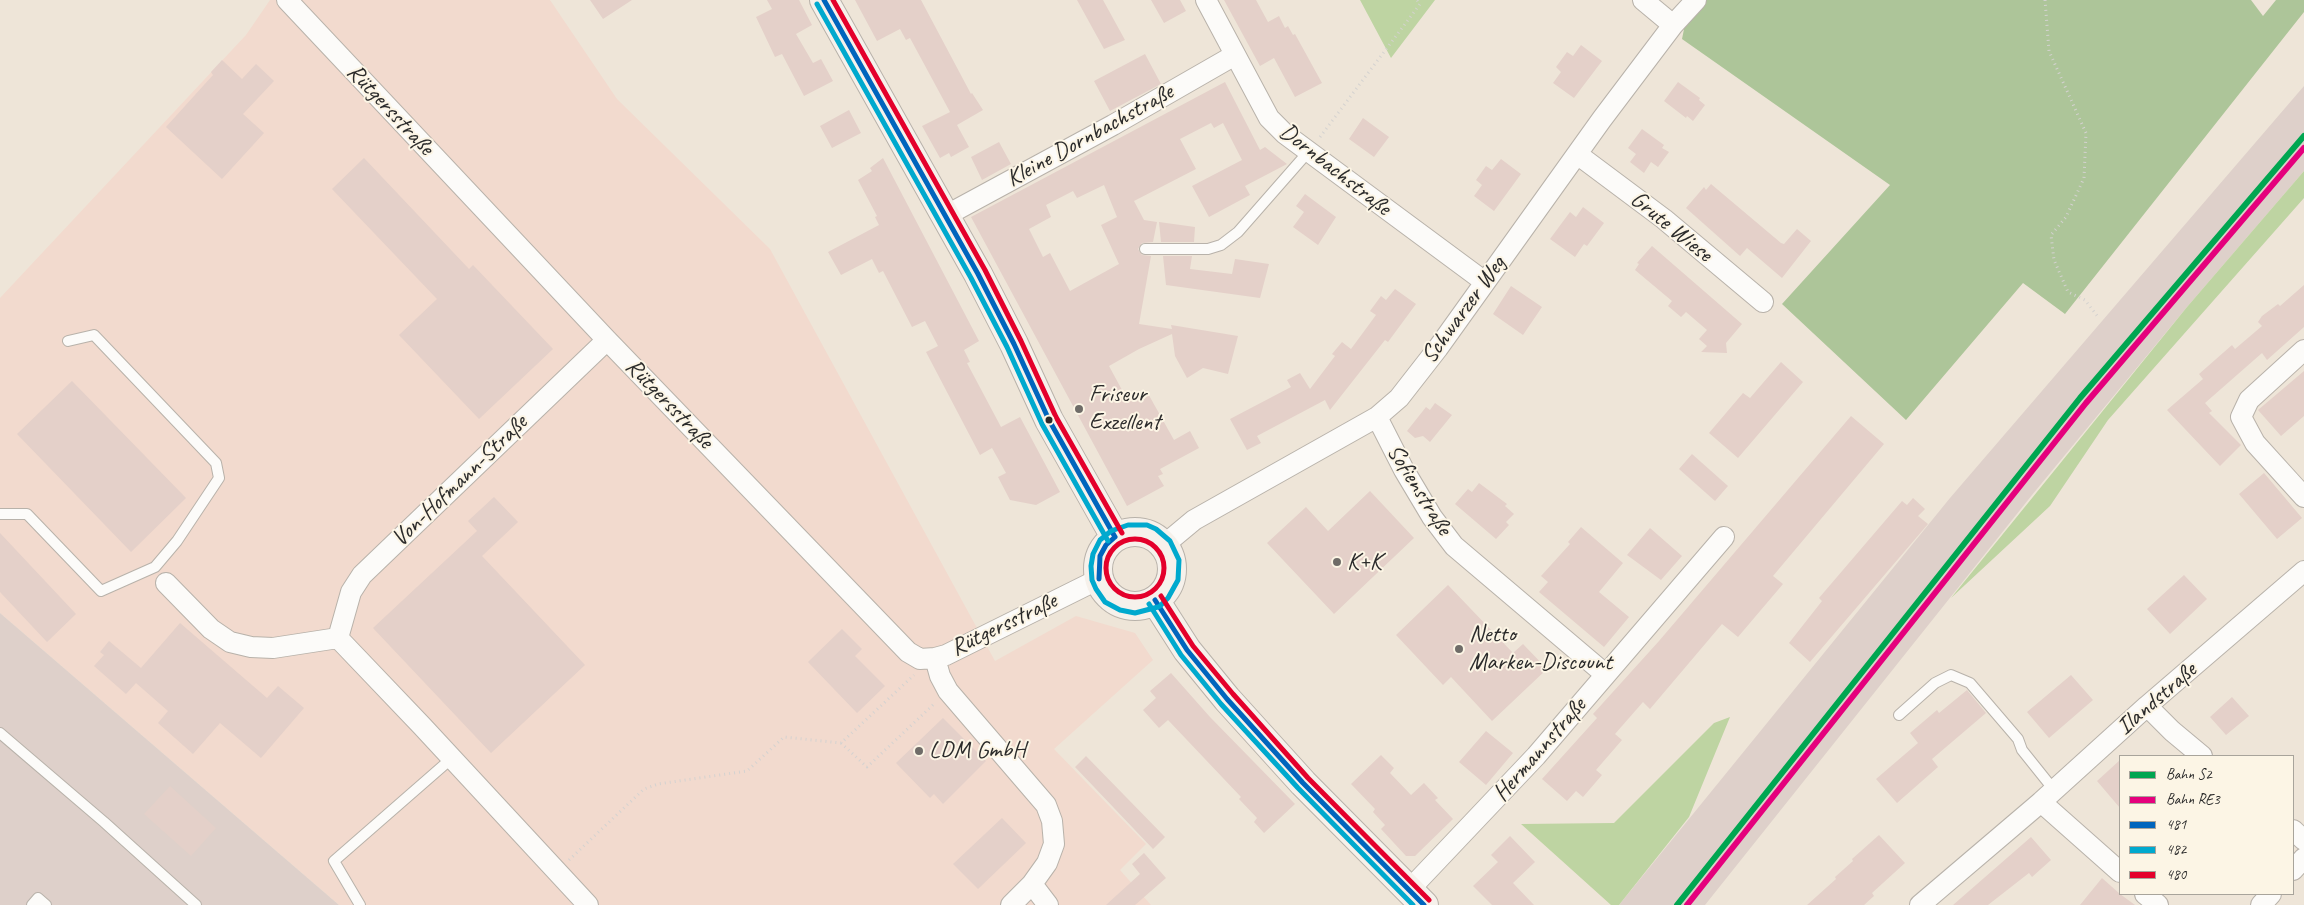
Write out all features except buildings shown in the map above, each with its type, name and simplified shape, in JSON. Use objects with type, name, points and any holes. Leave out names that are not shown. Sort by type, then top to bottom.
[{"type":"main road","points":[[824,0],[999,314],[1049,420],[1115,537]]},
{"type":"main road","points":[[1129,532],[1145,532],[1164,545],[1172,561],[1171,579],[1167,587],[1155,600],[1135,606],[1122,603],[1110,596],[1099,579],[1098,567],[1100,556],[1115,537],[1129,532]]},
{"type":"main road","points":[[1155,600],[1187,650],[1227,699],[1303,783],[1417,897]]},
{"type":"street","name":"Rütgersstraße","points":[[287,0],[607,340],[908,652],[920,658],[935,658],[946,655],[1099,579]]},
{"type":"street","name":"Dornbachstraße","points":[[1206,0],[1269,118],[1286,134],[1485,282]]},
{"type":"street","points":[[1643,0],[1673,25]]},
{"type":"street","name":"Schwarzer Weg","points":[[1164,545],[1194,520],[1377,417],[1399,398],[1438,348],[1577,154],[1673,25],[1696,0]]},
{"type":"street","name":"Kleine Dornbachstraße","points":[[945,216],[1113,125],[1235,55]]},
{"type":"street","name":"Grute Wiese","points":[[1577,154],[1664,219],[1763,302]]},
{"type":"street","name":"Von-Hofmann-Straße","points":[[338,638],[351,592],[362,575],[607,340]]},
{"type":"street","points":[[2304,350],[2249,400],[2241,417],[2255,443],[2304,497]]},
{"type":"street","name":"Sofienstraße","points":[[1377,417],[1404,470],[1432,517],[1454,546],[1605,674]]},
{"type":"street","name":"Hermannstraße","points":[[1417,897],[1605,674],[1724,537]]},
{"type":"street","name":"Ilandstraße","points":[[1920,905],[2048,796],[2147,706],[2304,571]]},
{"type":"street","points":[[166,583],[211,629],[230,642],[251,647],[273,648],[338,638],[452,758],[555,872],[588,905]]},
{"type":"street","points":[[935,658],[940,676],[948,691],[1046,805],[1054,832],[1054,844],[1047,863],[1032,884],[1011,905]]},
{"type":"street","points":[[2147,706],[2172,731],[2201,755]]},
{"type":"street","points":[[2048,796],[2119,871]]},
{"type":"street","points":[[2294,831],[2304,840]]},
{"type":"street","points":[[2294,869],[2304,858]]},
{"type":"street","points":[[1032,884],[1048,905]]},
{"type":"street","points":[[2146,895],[2158,905]]},
{"type":"street","points":[[2261,905],[2270,895]]},
{"type":"lane","points":[[1145,249],[1208,250],[1221,246],[1238,232],[1310,151]]},
{"type":"lane","points":[[0,514],[26,514],[101,590],[155,567],[177,541],[219,478],[216,463],[94,335],[68,341]]},
{"type":"lane","points":[[155,567],[166,583]]},
{"type":"lane","points":[[1899,715],[1935,683],[1951,676],[1970,683],[2018,738],[2022,750],[2048,796]]},
{"type":"lane","points":[[0,733],[104,822],[196,905]]},
{"type":"lane","points":[[360,905],[334,861],[452,758]]},
{"type":"lane","points":[[32,905],[38,898],[46,905]]},
{"type":"path","points":[[1310,151],[1420,4],[1417,0]]},
{"type":"path","points":[[2046,0],[2049,51],[2086,133],[2084,178],[2066,217],[2050,235],[2054,260],[2068,292],[2085,300],[2098,317]]},
{"type":"path","points":[[841,743],[914,674],[935,658]]},
{"type":"path","points":[[555,872],[644,789],[658,784],[747,771],[784,736],[841,743],[867,767],[948,691]]},
{"type":"shaded area","points":[[270,0],[550,0],[617,99],[770,249],[995,661],[1076,616],[1135,633],[1153,660],[1054,749],[1146,844],[1120,870],[1151,905],[339,905],[0,613],[0,298],[246,35]]},
{"type":"shaded area","points":[[2304,86],[2304,171],[2187,307],[2032,495],[1705,905],[1619,905],[1950,498]]},
{"type":"shaded area","points":[[0,613],[339,905],[0,905]]},
{"type":"green space","points":[[1360,0],[1435,0],[1391,58]]},
{"type":"green space","points":[[1690,0],[2251,0],[2263,16],[2276,0],[2304,0],[2304,12],[2065,314],[2023,283],[1906,420],[1782,304],[1890,185],[1682,39]]},
{"type":"green space","points":[[2304,171],[2304,198],[2108,420],[2050,506],[1951,598],[2187,307]]},
{"type":"green space","points":[[1730,717],[1689,817],[1619,905],[1611,905],[1521,824],[1614,823],[1714,723]]},
{"type":"rail line","name":"S2","points":[[1677,905],[2080,398],[2304,136]]},
{"type":"rail line","name":"RE3","points":[[1687,905],[2086,403],[2304,148]]},
{"type":"transit line","name":"481","points":[[824,0],[978,274],[1014,344],[1049,420],[1115,537]]},
{"type":"transit line","name":"480","points":[[833,0],[985,270],[1021,341],[1056,417],[1122,533]]},
{"type":"transit line","name":"482","points":[[817,4],[971,278],[1007,347],[1042,424],[1108,541]]},
{"type":"transit line","name":"482","points":[[1158,607],[1135,613],[1120,610],[1105,602],[1096,589],[1092,580],[1091,566],[1093,554],[1100,540],[1111,531],[1128,525],[1147,525],[1156,529],[1170,541],[1179,560],[1178,580],[1168,598],[1160,606]]},
{"type":"transit line","name":"481","points":[[1099,579],[1100,556],[1106,545],[1115,537]]},
{"type":"transit line","name":"480","points":[[1129,539],[1141,539],[1156,547],[1164,562],[1164,568],[1164,574],[1156,589],[1141,597],[1129,597],[1114,589],[1106,574],[1106,562],[1114,547],[1129,539]]},
{"type":"transit line","name":"480","points":[[1161,596],[1193,646],[1233,694],[1308,778],[1429,900]]},
{"type":"transit line","name":"481","points":[[1155,600],[1187,650],[1227,699],[1303,783],[1424,905]]},
{"type":"transit line","name":"482","points":[[1149,604],[1181,655],[1221,704],[1298,788],[1413,905]]},
{"type":"place","name":"Friseur Exzellent","points":[[1079,409]]},
{"type":"place","name":"K+K","points":[[1337,562]]},
{"type":"place","name":"Netto Marken-Discount","points":[[1459,649]]},
{"type":"place","name":"LDM GmbH","points":[[919,751]]}]
